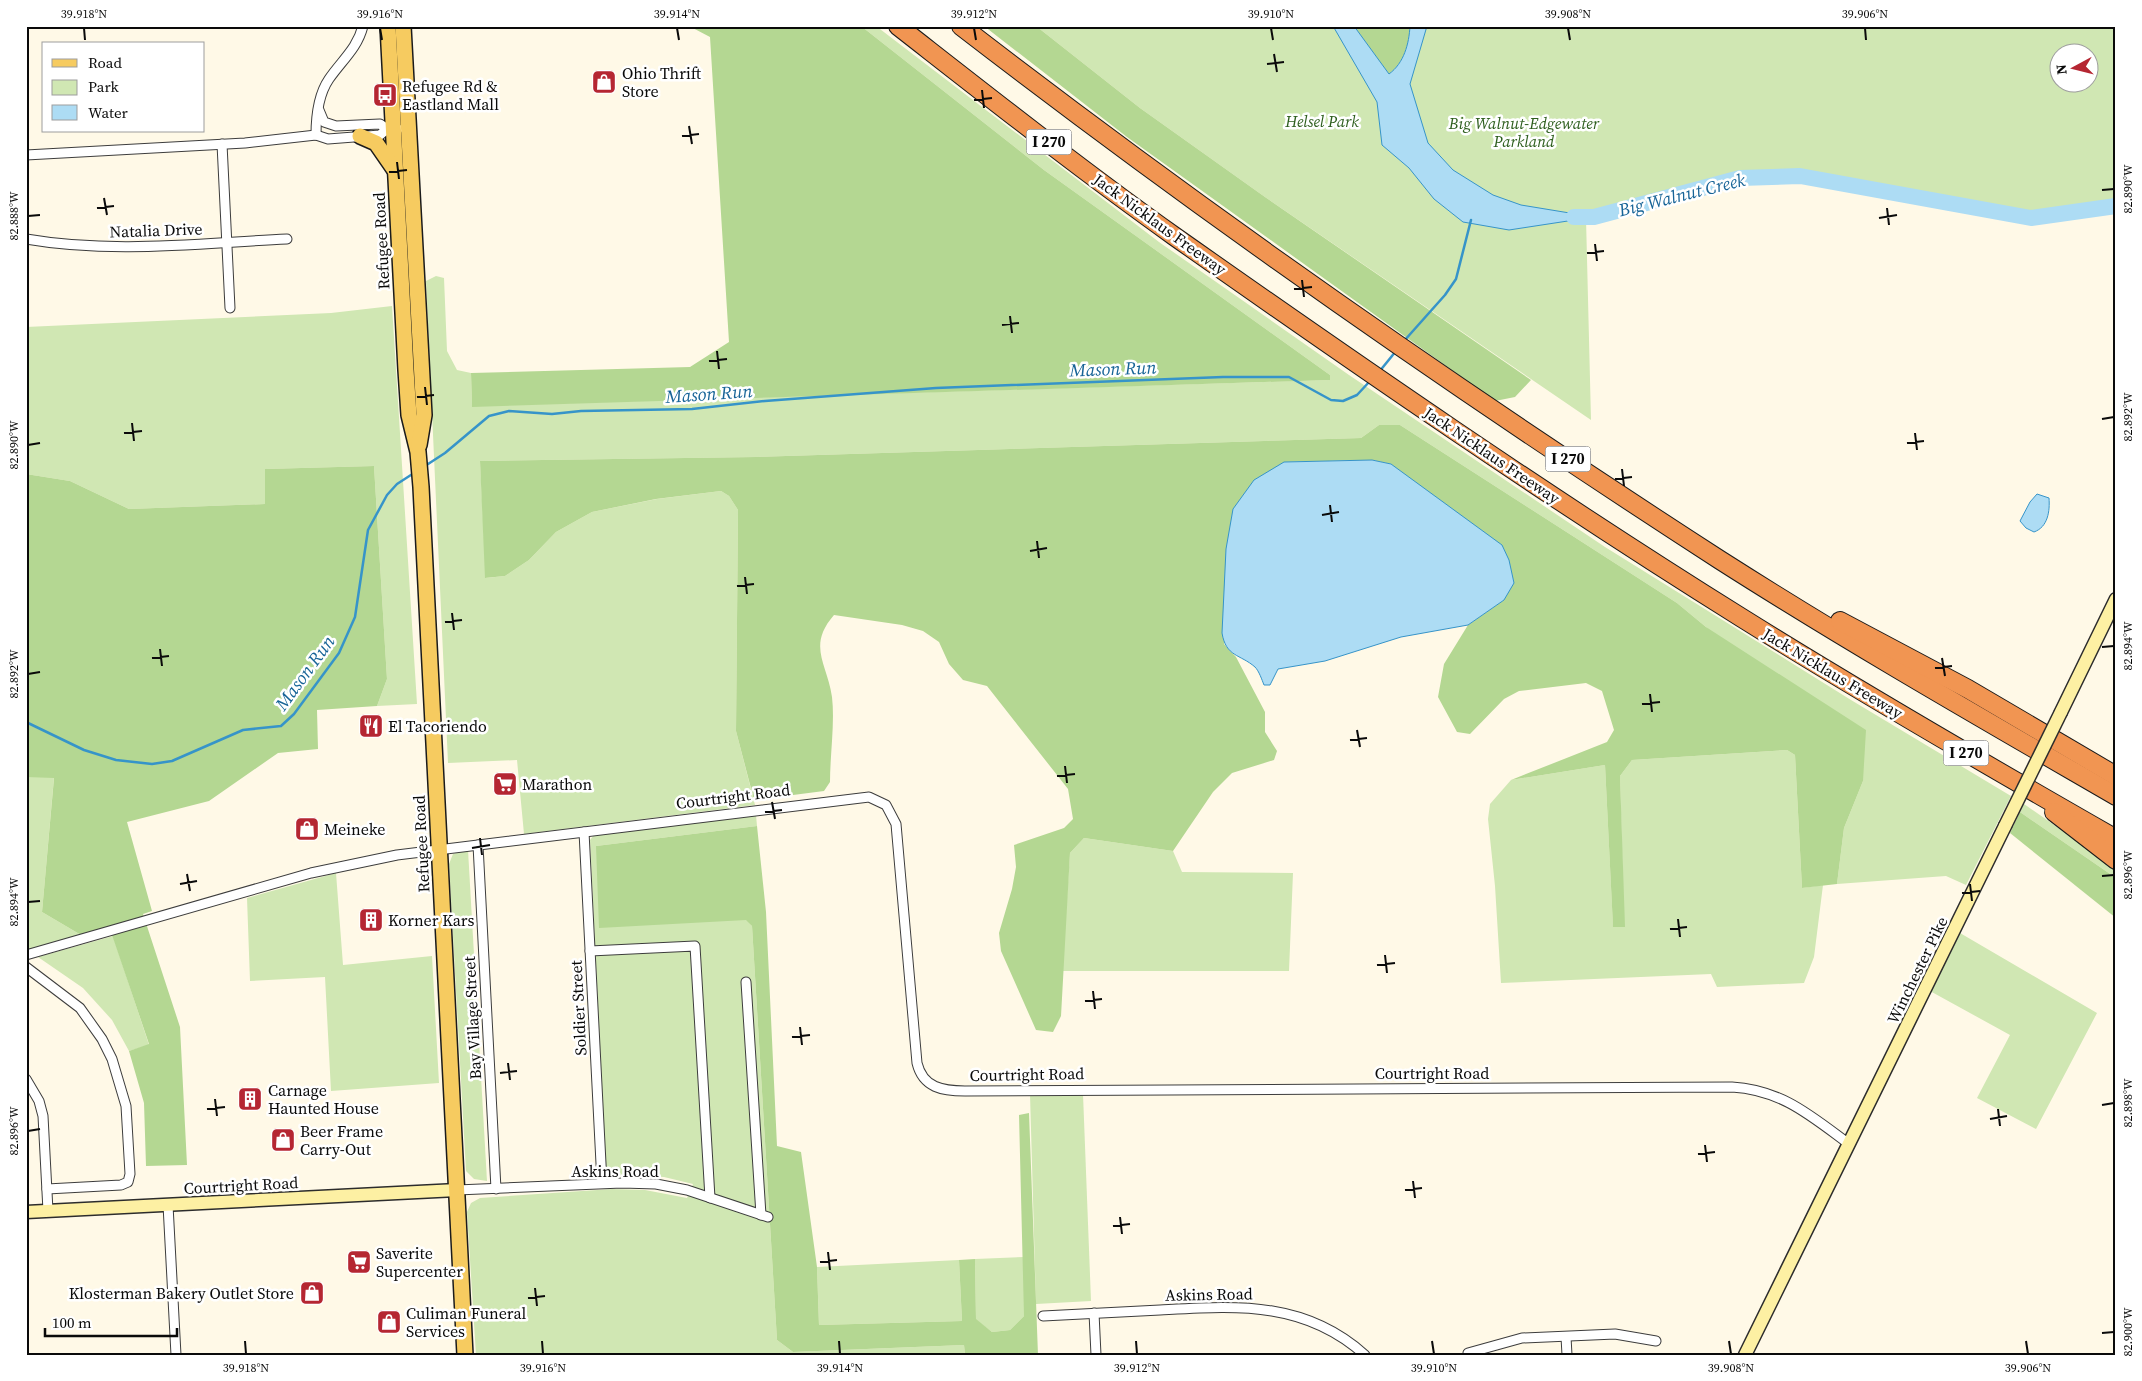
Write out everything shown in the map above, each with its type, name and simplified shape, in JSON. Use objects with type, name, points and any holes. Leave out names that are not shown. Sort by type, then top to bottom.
[{"type":"highway","name":"Jack Nicklaus Freeway","points":[[898,26],[1172,234],[1387,385],[1558,500],[1743,619],[2116,839]]},
{"type":"highway","name":"I 270","points":[[961,26],[1176,189],[1415,357],[1722,560],[1932,689],[2116,796]]},
{"type":"highway","points":[[1722,560],[1892,648],[2116,776]]},
{"type":"highway","points":[[2049,736],[2116,762]]},
{"type":"highway","points":[[2034,792],[2064,822],[2116,860]]},
{"type":"main road","name":"Refugee Road","points":[[388,26],[396,129],[424,415],[419,463]]},
{"type":"main road","name":"Refugee Road","points":[[403,26],[395,171],[409,416],[419,463],[465,1355]]},
{"type":"main road","points":[[360,136],[376,143],[395,171]]},
{"type":"main road","name":"Winchester Pike","points":[[1745,1355],[2116,599]]},
{"type":"main road","name":"Courtright Road","points":[[26,1212],[457,1190]]},
{"type":"street","points":[[316,136],[318,108],[327,83],[352,52],[363,26]]},
{"type":"street","points":[[318,108],[322,120],[336,126]]},
{"type":"street","points":[[316,136],[336,126],[380,124],[396,129]]},
{"type":"street","points":[[26,155],[222,144],[316,136],[328,139],[380,135],[396,129]]},
{"type":"street","points":[[222,144],[230,308]]},
{"type":"street","name":"Natalia Drive","points":[[26,238],[60,244],[107,248],[287,238]]},
{"type":"street","name":"Courtright Road","points":[[26,956],[311,873],[397,855],[864,797],[881,801],[891,812],[896,824],[917,1063],[926,1081],[944,1090],[1740,1087],[1759,1090],[1782,1098],[1849,1144]]},
{"type":"street","name":"Soldier Street","points":[[584,832],[602,1183]]},
{"type":"street","name":"Bay Village Street","points":[[478,845],[496,1189]]},
{"type":"street","points":[[590,950],[695,946],[710,1198]]},
{"type":"street","points":[[26,967],[80,1008],[112,1058],[126,1106],[130,1174],[128,1182],[121,1185],[47,1189]]},
{"type":"street","name":"Askins Road","points":[[457,1190],[602,1183],[656,1184],[710,1198],[764,1216],[746,982]]},
{"type":"street","points":[[26,1079],[39,1101],[43,1116],[48,1211]]},
{"type":"street","points":[[168,1205],[176,1355]]},
{"type":"street","name":"Askins Road","points":[[1043,1316],[1223,1307],[1270,1309],[1312,1322],[1334,1332],[1365,1355]]},
{"type":"street","points":[[1094,1313],[1096,1355]]},
{"type":"street","points":[[1468,1352],[1522,1338],[1627,1334],[1656,1341]]},
{"type":"street","points":[[1566,1337],[1567,1355]]},
{"type":"green space","points":[[689,26],[861,26],[1044,170],[1330,375],[1330,380],[472,407],[471,373],[690,367],[729,342],[710,37]]},
{"type":"green space","points":[[861,26],[876,26],[1159,242],[1349,375],[1605,547],[1851,700],[2011,796],[1966,885],[1946,876],[1837,884],[1844,828],[1863,781],[1706,627],[1677,603],[1400,425],[1379,425],[1361,438],[756,457],[480,461],[486,578],[505,576],[529,560],[556,532],[592,512],[657,499],[721,491],[729,496],[738,510],[736,731],[755,805],[524,834],[517,760],[448,763],[426,281],[436,276],[444,278],[447,351],[457,370],[471,373],[472,406],[1330,380],[1330,375],[1044,170]]},
{"type":"green space","points":[[984,26],[1036,26],[1140,108],[1265,197],[1531,380],[1515,397],[1495,401],[1127,137]]},
{"type":"green space","name":"Big Walnut-Edgewater Parkland","points":[[1036,26],[1673,26],[1674,29],[1683,26],[2116,26],[2116,206],[2031,218],[1800,176],[1740,178],[1586,218],[1591,420],[1265,197],[1140,108]]},
{"type":"green space","points":[[1354,26],[1410,26],[1405,53],[1389,74]]},
{"type":"green space","points":[[392,306],[417,704],[377,706],[387,679],[374,466],[265,469],[265,504],[129,509],[70,481],[26,474],[26,327],[331,313]]},
{"type":"green space","points":[[1379,425],[1400,425],[1677,603],[1706,627],[1866,730],[1863,781],[1844,828],[1837,884],[1802,888],[1795,755],[1787,750],[1632,760],[1620,776],[1625,927],[1613,927],[1605,765],[1511,780],[1607,742],[1614,730],[1602,691],[1586,683],[1519,691],[1504,699],[1470,734],[1457,732],[1438,697],[1444,664],[1468,625],[1504,600],[1391,464],[1372,460],[1284,462],[1224,644],[1236,657],[1265,712],[1265,732],[1277,751],[1274,760],[1232,773],[1213,792],[1173,851],[1084,838],[1070,853],[1061,1016],[1053,1032],[1036,1030],[1001,951],[999,933],[1012,889],[1016,867],[1014,845],[1064,828],[1073,819],[1068,789],[987,686],[963,680],[949,664],[939,642],[923,631],[902,625],[834,615],[826,626],[820,646],[830,685],[833,707],[830,782],[824,791],[754,800],[736,731],[738,510],[729,496],[721,491],[656,499],[592,512],[556,532],[529,560],[505,576],[485,578],[480,461],[756,457],[1361,438]]},
{"type":"green space","points":[[374,466],[387,679],[377,706],[317,710],[318,749],[278,753],[209,801],[127,822],[152,911],[143,914],[180,1027],[187,1165],[146,1166],[144,1103],[129,1051],[149,1044],[109,926],[81,935],[42,912],[54,778],[26,777],[26,474],[70,481],[129,509],[265,504],[265,469]]},
{"type":"green space","points":[[1787,750],[1795,755],[1802,888],[1823,885],[1814,957],[1804,983],[1717,987],[1711,974],[1501,983],[1495,886],[1488,819],[1490,804],[1511,780],[1605,765],[1613,926],[1624,926],[1620,776],[1632,760]]},
{"type":"green space","points":[[26,777],[54,777],[42,912],[81,935],[26,951]]},
{"type":"green space","points":[[2024,804],[2116,868],[2116,878],[2020,812]]},
{"type":"green space","points":[[2020,812],[2116,878],[2116,918],[2010,833]]},
{"type":"green space","points":[[756,815],[757,826],[596,846],[747,920],[752,926],[777,1340],[793,1352],[964,1345],[965,1355],[476,1355],[467,1212],[471,1203],[480,1198],[612,1189],[645,1190],[687,1198],[693,1184],[664,1177],[612,1175],[606,1172],[590,840],[594,835]]},
{"type":"green space","points":[[757,826],[766,912],[777,1146],[801,1152],[817,1267],[819,1325],[962,1321],[959,1260],[975,1259],[976,1319],[992,1332],[1010,1330],[1024,1316],[1019,1115],[1029,1113],[1038,1355],[965,1355],[964,1345],[793,1352],[777,1340],[752,926],[746,920],[599,928],[596,846]]},
{"type":"green space","points":[[1084,838],[1173,851],[1182,872],[1293,873],[1289,971],[1062,971],[1070,853]]},
{"type":"green space","points":[[468,850],[487,1181],[474,1179],[466,1171],[449,864],[453,854]]},
{"type":"green space","points":[[336,873],[343,965],[432,956],[439,1083],[331,1091],[325,977],[250,981],[247,898]]},
{"type":"green space","points":[[1960,933],[2097,1013],[2036,1129],[1977,1098],[2010,1035],[1930,991]]},
{"type":"green space","points":[[113,936],[149,1045],[129,1051],[112,1020],[83,988],[38,957]]},
{"type":"green space","points":[[1030,1094],[1083,1094],[1091,1301],[1036,1304]]},
{"type":"green space","points":[[1024,1257],[1024,1316],[1010,1330],[992,1332],[976,1320],[975,1259]]},
{"type":"green space","points":[[959,1260],[962,1321],[819,1325],[817,1267]]},
{"type":"water","points":[[1333,26],[1354,26],[1389,74],[1394,70],[1405,53],[1410,26],[1427,26],[1410,84],[1428,143],[1453,170],[1493,195],[1521,205],[1594,217],[1509,230],[1463,222],[1434,199],[1409,168],[1382,145],[1377,102]]},
{"type":"water","points":[[1372,460],[1391,464],[1502,545],[1509,560],[1514,583],[1504,600],[1468,625],[1401,637],[1325,661],[1278,669],[1270,685],[1264,685],[1255,667],[1230,651],[1222,633],[1226,549],[1233,509],[1254,480],[1284,462]]},
{"type":"water","points":[[2037,494],[2049,498],[2049,508],[2045,522],[2039,530],[2034,532],[2026,528],[2020,521],[2030,502]]},
{"type":"waterway","name":"Big Walnut Creek","points":[[1574,217],[1594,217],[1740,178],[1800,176],[2031,218],[2116,206]]},
{"type":"waterway","name":"Mason Run","points":[[1404,341],[1445,295],[1456,279],[1471,220]]},
{"type":"waterway","name":"Mason Run","points":[[1379,372],[1396,351]]},
{"type":"waterway","name":"Mason Run","points":[[425,466],[445,453],[489,416],[509,411],[552,414],[581,411],[692,409],[765,401],[936,388],[1223,377],[1289,377],[1331,400],[1343,401],[1357,395],[1370,381]]},
{"type":"waterway","name":"Mason Run","points":[[26,722],[84,750],[116,760],[152,764],[172,761],[243,730],[281,726],[294,714],[339,653],[355,617],[368,530],[387,495],[397,484],[414,473]]},
{"type":"place","name":"Ohio Thrift Store","points":[[604,82]]},
{"type":"place","name":"Refugee Rd & Eastland Mall","points":[[385,95]]},
{"type":"place","name":"El Tacoriendo","points":[[371,726]]},
{"type":"place","name":"Marathon","points":[[505,784]]},
{"type":"place","name":"Meineke","points":[[307,829]]},
{"type":"place","name":"Korner Kars","points":[[371,920]]},
{"type":"place","name":"Carnage Haunted House","points":[[250,1099]]},
{"type":"place","name":"Beer Frame Carry-Out","points":[[283,1140]]},
{"type":"place","name":"Saverite Supercenter","points":[[359,1262]]},
{"type":"place","name":"Klosterman Bakery Outlet Store","points":[[312,1293]]},
{"type":"place","name":"Culiman Funeral Services","points":[[389,1322]]},
{"type":"park label","name":"Helsel Park","points":[[1322,121]]}]
